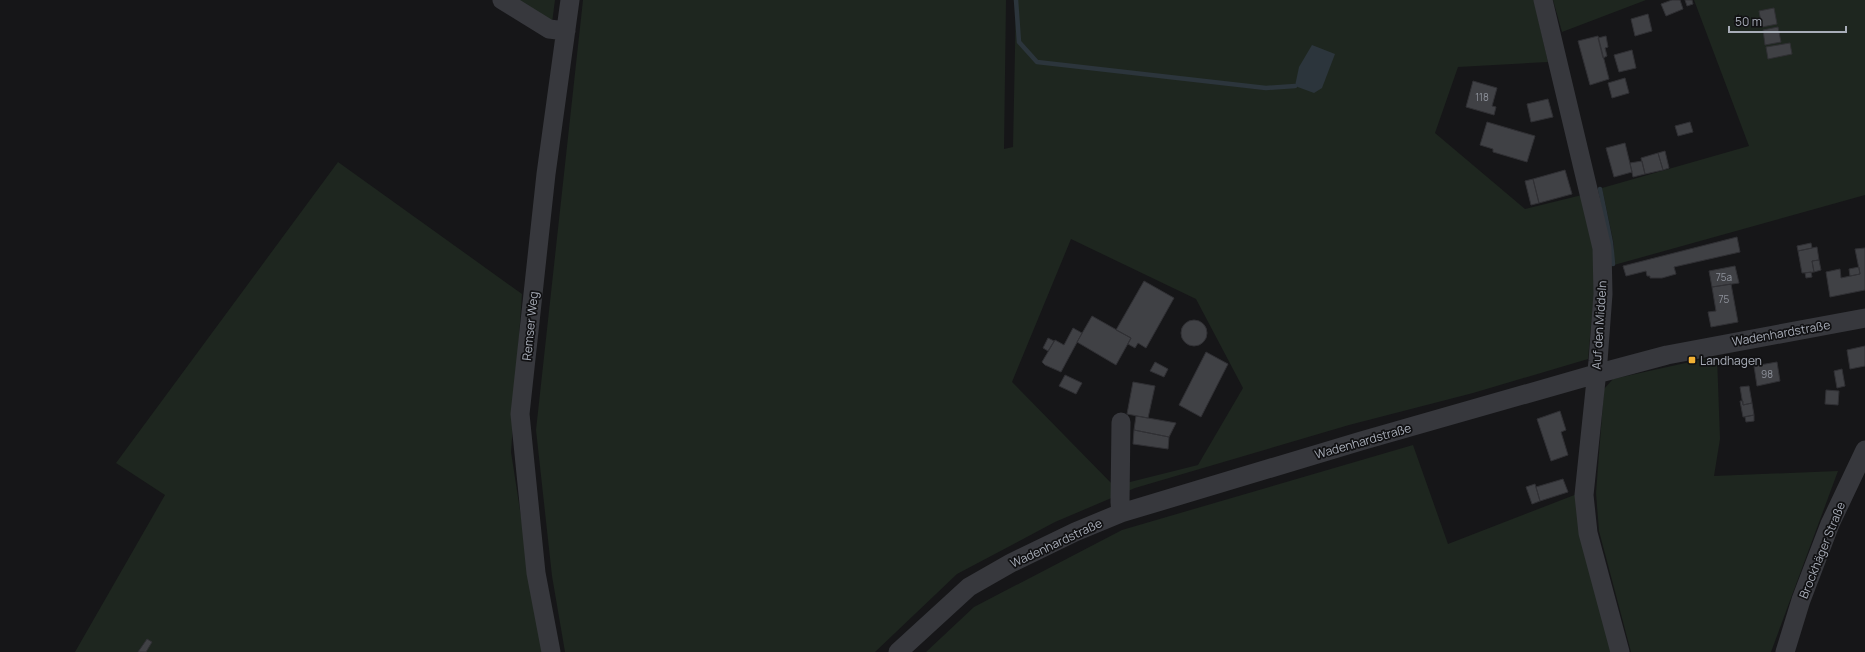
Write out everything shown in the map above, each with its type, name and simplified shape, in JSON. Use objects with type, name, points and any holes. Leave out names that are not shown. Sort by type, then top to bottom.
[{"type":"street","points":[[502,0],[549,29],[566,31]]},
{"type":"street","name":"Remser Weg","points":[[551,652],[536,573],[520,414],[546,174],[570,0]]},
{"type":"street","name":"Auf den Middeln","points":[[1543,0],[1602,248],[1603,294],[1584,495],[1588,533],[1620,652]]},
{"type":"street","name":"Wadenhardstraße","points":[[898,652],[969,587],[1011,563],[1075,532],[1122,513],[1361,441],[1667,355],[1865,318]]},
{"type":"street","points":[[1121,422],[1120,502],[1122,513]]},
{"type":"street","name":"Brockhäger Straße","points":[[1785,652],[1802,600],[1830,524],[1865,450]]},
{"type":"shaded area","points":[[514,0],[555,0],[552,23]]},
{"type":"shaded area","points":[[583,0],[1006,0],[1004,149],[1013,147],[1016,0],[1534,0],[1548,62],[1458,67],[1435,133],[1525,209],[1582,195],[1595,246],[1594,293],[1588,359],[1473,393],[1349,425],[1135,488],[1055,522],[957,574],[875,652],[565,652],[552,576],[536,430]],"holes":[[[1071,239],[1196,299],[1243,388],[1198,465],[1114,486],[1012,382]]]},
{"type":"shaded area","points":[[1553,0],[1646,0],[1562,32]]},
{"type":"shaded area","points":[[1694,0],[1865,0],[1865,195],[1614,265],[1614,245],[1602,188],[1749,146]]},
{"type":"shaded area","points":[[1312,45],[1335,54],[1322,88],[1314,93],[1295,86],[1299,67]]},
{"type":"shaded area","points":[[338,162],[522,294],[511,452],[542,652],[75,652],[165,495],[116,463]]},
{"type":"shaded area","points":[[1717,356],[1720,439],[1714,476],[1838,471],[1771,652],[1631,652],[1599,531],[1596,493],[1604,389],[1613,379]]},
{"type":"shaded area","points":[[1413,445],[1448,544],[1577,494],[1613,652],[926,652],[974,607],[1122,530]]},
{"type":"building","points":[[1672,0],[1680,0],[1683,9],[1666,16],[1661,4]]},
{"type":"building","points":[[1685,0],[1692,0],[1693,4],[1687,6]]},
{"type":"building","points":[[1774,8],[1777,24],[1762,27],[1759,11]]},
{"type":"building","points":[[1648,14],[1652,31],[1635,36],[1631,19]]},
{"type":"building","points":[[1778,27],[1781,42],[1765,45],[1763,30]]},
{"type":"building","points":[[1598,36],[1609,79],[1590,85],[1578,41]]},
{"type":"building","points":[[1606,36],[1608,47],[1605,48],[1607,56],[1603,58],[1598,38]]},
{"type":"building","points":[[1790,43],[1792,54],[1768,59],[1766,47]]},
{"type":"building","points":[[1632,50],[1636,68],[1619,72],[1614,55]]},
{"type":"building","points":[[1625,78],[1629,93],[1612,98],[1608,83]]},
{"type":"building","points":[[1473,81],[1497,88],[1492,106],[1496,107],[1494,115],[1466,107]]},
{"type":"building","points":[[1548,99],[1553,117],[1531,122],[1527,104]]},
{"type":"building","points":[[1487,122],[1535,136],[1527,162],[1493,152],[1493,149],[1480,145]]},
{"type":"building","points":[[1690,122],[1693,132],[1678,136],[1675,126]]},
{"type":"building","points":[[1625,143],[1632,172],[1614,177],[1606,148]]},
{"type":"building","points":[[1665,151],[1669,168],[1663,170],[1658,153]]},
{"type":"building","points":[[1658,153],[1663,170],[1645,174],[1641,158]]},
{"type":"building","points":[[1642,161],[1645,174],[1633,177],[1630,163]]},
{"type":"building","points":[[1565,170],[1572,194],[1539,203],[1533,179]]},
{"type":"building","points":[[1533,179],[1539,203],[1531,205],[1525,181]]},
{"type":"building","points":[[1737,237],[1740,252],[1674,267],[1676,274],[1662,278],[1650,278],[1650,276],[1647,276],[1646,271],[1626,276],[1623,266]]},
{"type":"building","points":[[1811,243],[1812,248],[1798,251],[1797,246]]},
{"type":"building","points":[[1817,247],[1819,260],[1812,261],[1814,272],[1802,273],[1798,251]]},
{"type":"building","points":[[1865,248],[1865,290],[1830,297],[1826,272],[1840,269],[1841,278],[1860,274],[1855,249]]},
{"type":"building","points":[[1819,260],[1821,270],[1814,272],[1812,261]]},
{"type":"building","points":[[1735,266],[1739,283],[1712,287],[1709,271]]},
{"type":"building","points":[[1859,267],[1860,274],[1850,276],[1849,269]]},
{"type":"building","points":[[1811,272],[1812,277],[1806,278],[1805,273]]},
{"type":"building","points":[[1144,281],[1174,298],[1146,348],[1138,343],[1135,348],[1128,344],[1131,338],[1116,330]]},
{"type":"building","points":[[1731,284],[1738,322],[1711,327],[1708,312],[1716,311],[1712,287]]},
{"type":"building","points":[[1092,316],[1131,338],[1116,365],[1077,342]]},
{"type":"building","points":[[1194,320],[1203,324],[1207,333],[1203,342],[1194,346],[1185,342],[1181,333],[1185,324]]},
{"type":"building","points":[[1073,328],[1082,333],[1061,372],[1045,365],[1042,362],[1055,340],[1064,345]]},
{"type":"building","points":[[1048,338],[1054,341],[1048,351],[1043,348]]},
{"type":"building","points":[[1865,346],[1865,366],[1850,369],[1847,350]]},
{"type":"building","points":[[1206,352],[1228,364],[1201,417],[1179,405]]},
{"type":"building","points":[[1155,362],[1168,369],[1164,377],[1150,371]]},
{"type":"building","points":[[1777,362],[1780,381],[1757,386],[1754,366]]},
{"type":"building","points":[[1842,369],[1845,386],[1837,388],[1834,371]]},
{"type":"building","points":[[1065,375],[1082,383],[1076,394],[1059,386]]},
{"type":"building","points":[[1133,382],[1155,386],[1148,418],[1127,414]]},
{"type":"building","points":[[1749,386],[1752,403],[1743,405],[1740,387]]},
{"type":"building","points":[[1826,390],[1839,391],[1838,405],[1825,404]]},
{"type":"building","points":[[1740,401],[1743,401],[1743,405],[1752,403],[1754,415],[1743,417]]},
{"type":"building","points":[[1560,411],[1566,430],[1561,432],[1568,455],[1551,461],[1537,419]]},
{"type":"building","points":[[1754,415],[1754,421],[1746,422],[1745,417]]},
{"type":"building","points":[[1136,416],[1176,423],[1169,437],[1134,430]]},
{"type":"building","points":[[1134,430],[1169,437],[1168,449],[1133,444]]},
{"type":"building","points":[[1563,479],[1568,492],[1540,501],[1536,487]]},
{"type":"building","points":[[1535,484],[1540,501],[1532,504],[1526,487]]},
{"type":"building","points":[[147,639],[152,642],[146,652],[138,652]]},
{"type":"waterway","points":[[1016,0],[1019,42],[1037,62],[1266,88],[1295,86]]},
{"type":"waterway","points":[[1600,189],[1611,243],[1613,264]]},
{"type":"place","name":"Landhagen","points":[[1692,360]]}]
